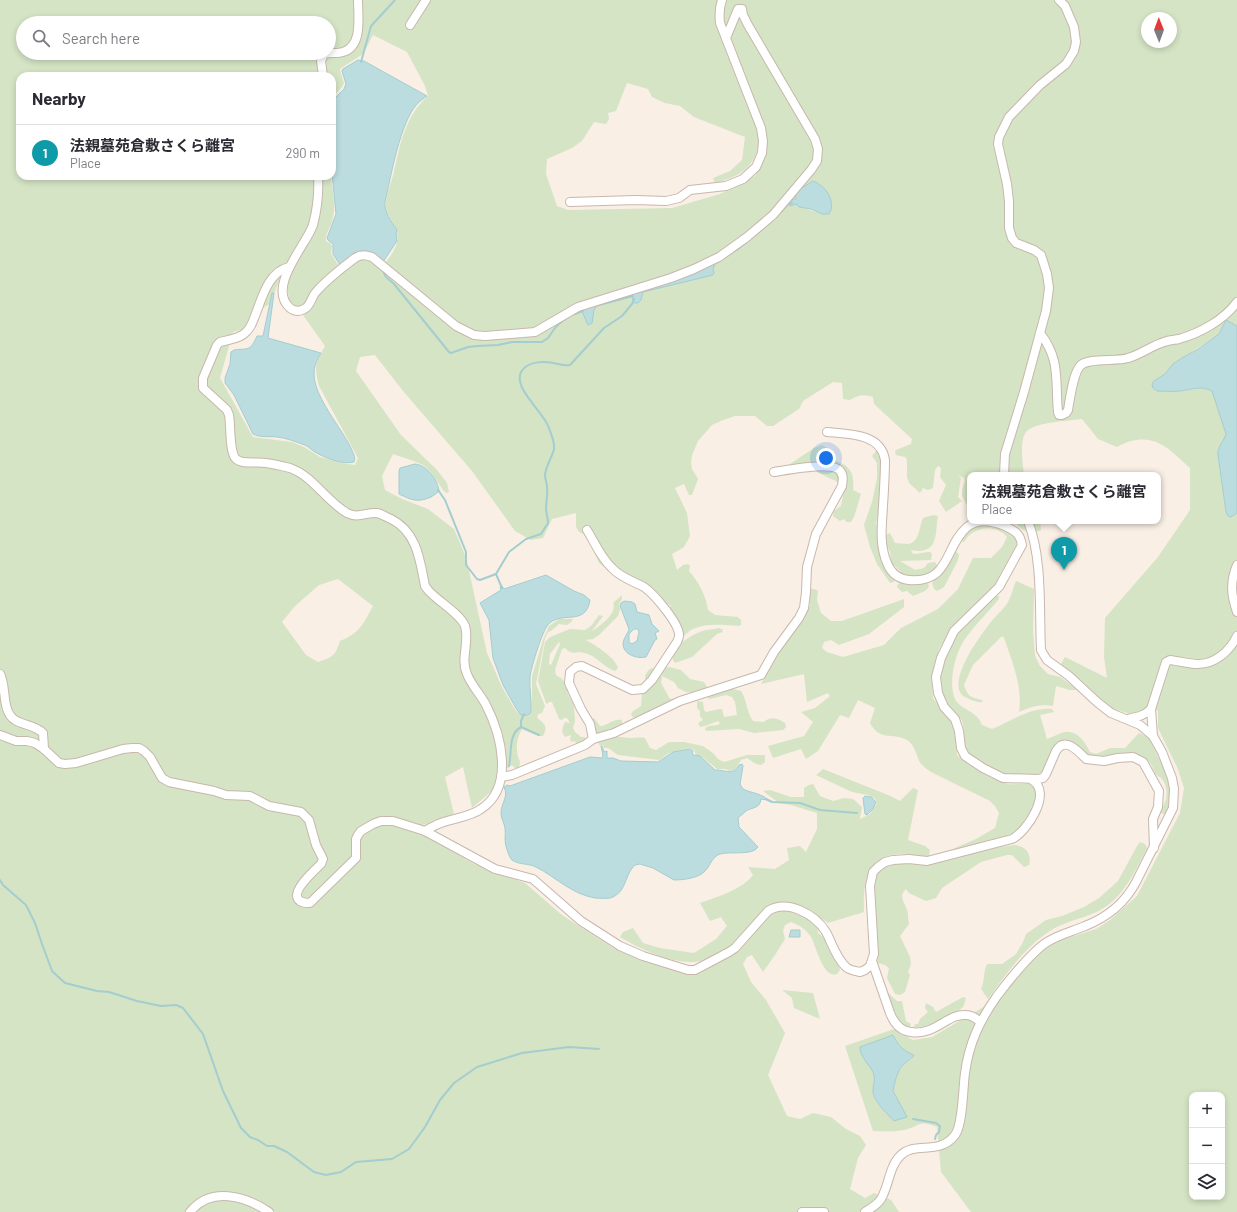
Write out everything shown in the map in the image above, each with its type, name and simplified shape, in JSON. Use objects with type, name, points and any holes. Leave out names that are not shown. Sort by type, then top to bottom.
[{"type":"street","points":[[336,53],[341,53],[352,48],[356,41],[358,28],[358,0]]},
{"type":"street","points":[[410,25],[426,0]]},
{"type":"street","points":[[570,202],[636,200],[666,201],[679,198],[690,190],[726,186],[743,179],[756,167],[762,153],[763,141],[761,128],[720,23],[719,14],[722,0]]},
{"type":"street","points":[[1004,472],[1005,454],[1040,333],[1048,302],[1049,288],[1042,255],[1016,243],[1012,238],[1009,228],[1009,201],[1007,184],[998,144],[999,136],[1009,117],[1040,85],[1066,64],[1074,51],[1076,42],[1074,26],[1065,6],[1059,0]]},
{"type":"street","points":[[318,180],[313,226],[289,267],[284,280],[284,294],[288,306],[292,309],[298,311],[308,307],[317,290],[355,258],[360,255],[364,255],[372,257],[456,326],[474,335],[496,336],[535,332],[578,307],[671,278],[719,257],[747,237],[773,215],[817,161],[818,149],[815,139],[748,25],[742,9],[738,9],[726,38]]},
{"type":"street","points":[[321,60],[322,72]]},
{"type":"street","points":[[289,267],[283,268],[277,272],[271,280],[251,326],[245,333],[220,342],[217,345],[203,378],[204,388],[227,410],[229,415],[232,453],[240,461],[267,463],[296,470],[304,475],[333,502],[348,513],[362,516],[371,514],[384,515],[403,527],[409,533],[414,542],[425,586],[453,612],[465,626],[464,666],[467,675],[486,704],[499,735],[502,758],[501,777],[496,793],[490,802],[482,809],[473,814],[440,823],[425,830]]},
{"type":"street","points":[[1040,333],[1046,341],[1056,366],[1058,412],[1059,415],[1064,415],[1068,410],[1076,373],[1080,366],[1087,362],[1128,358],[1164,342],[1192,334],[1215,322],[1229,311],[1237,302]]},
{"type":"street","points":[[827,432],[869,438],[881,447],[885,460],[881,527],[884,554],[892,572],[902,580],[920,581],[932,577],[944,563],[961,534],[968,526],[973,524]]},
{"type":"street","points":[[501,777],[512,775],[585,745],[593,739],[614,733],[680,701],[761,675],[774,652],[799,618],[804,608],[807,567],[816,534],[842,486],[843,478],[841,472],[837,468],[831,466],[806,467],[774,472]]},
{"type":"street","points":[[996,524],[1016,531],[1021,538],[1022,545],[998,587],[954,632],[941,658],[936,677],[938,693],[944,707],[955,719],[959,731],[961,748],[965,756],[982,768],[1003,778],[1032,780],[1043,778],[1056,751],[1063,745],[1070,745],[1074,747],[1086,759],[1104,761],[1133,757],[1143,762],[1158,791],[1158,807],[1153,819],[1154,848]]},
{"type":"street","points":[[865,1212],[880,1200],[891,1172],[901,1155],[914,1149],[942,1146],[956,1134],[961,1115],[967,1059],[980,1022],[998,995],[1024,963],[1044,944],[1064,933],[1086,926],[1103,917],[1122,903],[1130,892],[1154,848],[1173,808],[1174,790],[1172,778],[1162,752],[1153,736],[1140,725],[1111,713],[1069,676],[1047,660],[1041,650],[1039,585],[1034,543],[1029,524]]},
{"type":"street","points":[[587,530],[605,560],[613,569],[625,578],[644,587],[654,596],[677,627],[680,636],[678,642],[652,680],[643,689],[632,690],[582,666],[576,667],[570,672],[569,683],[590,724],[593,739]]},
{"type":"street","points":[[1022,545],[1034,543]]},
{"type":"street","points":[[1237,565],[1231,585],[1232,596],[1237,612]]},
{"type":"street","points":[[1153,736],[1151,709],[1166,662],[1170,660],[1197,664],[1207,663],[1222,656],[1237,636]]},
{"type":"street","points":[[0,674],[7,709],[14,719],[32,726],[43,733],[44,749]]},
{"type":"street","points":[[1127,719],[1140,716],[1151,709]]},
{"type":"street","points":[[0,735],[16,741],[27,741],[35,744],[44,749],[59,763],[65,764],[76,763],[123,749],[139,748],[150,757],[162,778],[169,782],[232,796],[250,796],[268,806],[301,812],[309,820],[316,845],[323,859],[322,864],[299,887],[296,892],[297,897],[304,904],[310,903],[356,858],[356,839],[361,831],[366,827],[381,821],[393,821],[425,830],[494,869],[533,879],[581,921],[620,946],[643,956],[681,968],[695,970],[735,948],[768,911],[780,906],[795,908],[807,914],[819,924],[846,968],[860,972],[865,970],[870,966],[874,954],[870,886],[874,872],[878,867],[885,862],[901,859],[927,861],[1012,840],[1018,837],[1032,818],[1041,800],[1040,789],[1036,782],[1032,780]]},
{"type":"street","points":[[872,961],[890,1013],[899,1027],[907,1032],[913,1033],[929,1031],[943,1023],[963,1015],[974,1017],[980,1022]]},
{"type":"street","points":[[190,1212],[198,1203],[206,1199],[223,1195],[246,1200],[269,1212]]},
{"type":"street","points":[[802,1212],[824,1212]]},
{"type":"green space","points":[[0,0],[1237,0],[1237,326],[1226,320],[1219,334],[1173,364],[1165,374],[1152,384],[1153,388],[1157,391],[1201,389],[1212,391],[1226,434],[1225,439],[1218,451],[1226,512],[1231,517],[1237,513],[1237,1212],[971,1212],[941,1172],[937,1127],[919,1124],[909,1129],[900,1131],[873,1131],[845,1046],[894,1029],[913,1040],[932,1037],[999,998],[1022,970],[1040,952],[1058,941],[1096,929],[1110,920],[1137,896],[1180,813],[1184,788],[1178,769],[1158,728],[1158,711],[1148,706],[1141,711],[1131,714],[1110,708],[1084,683],[1061,664],[1065,657],[1107,678],[1104,657],[1105,618],[1158,557],[1190,510],[1190,468],[1171,451],[1157,442],[1141,439],[1129,441],[1117,447],[1098,439],[1082,419],[1052,422],[1036,426],[1026,432],[1023,441],[1022,453],[1024,472],[967,472],[967,505],[962,496],[965,481],[964,478],[958,475],[961,478],[958,497],[962,501],[946,512],[939,501],[946,485],[940,477],[941,468],[938,466],[935,470],[933,488],[928,490],[923,488],[920,493],[909,483],[907,477],[907,459],[896,455],[895,452],[896,450],[911,444],[912,439],[874,404],[873,397],[864,395],[850,400],[843,399],[842,383],[833,382],[803,401],[799,409],[773,426],[767,426],[755,416],[735,416],[712,425],[698,441],[692,455],[691,463],[692,469],[698,479],[692,495],[689,495],[684,484],[675,488],[687,513],[690,536],[684,547],[672,554],[677,570],[683,565],[688,564],[690,566],[689,571],[702,589],[708,610],[715,615],[738,617],[741,620],[741,625],[698,627],[688,632],[683,637],[676,634],[665,615],[671,606],[668,604],[658,605],[639,588],[618,578],[599,563],[586,535],[579,532],[576,527],[576,513],[552,519],[543,538],[531,540],[515,531],[472,471],[403,391],[375,355],[360,357],[356,371],[401,435],[437,470],[447,483],[449,492],[446,493],[443,490],[428,469],[417,462],[393,454],[382,476],[385,490],[402,499],[428,509],[454,529],[466,557],[487,653],[502,687],[516,711],[521,715],[526,717],[532,713],[532,676],[549,626],[559,619],[573,619],[567,625],[559,624],[548,632],[545,638],[536,684],[545,706],[542,713],[538,714],[537,718],[545,726],[543,736],[538,736],[522,729],[518,737],[517,746],[517,754],[520,762],[519,768],[515,768],[512,765],[505,770],[493,790],[472,808],[463,767],[445,777],[454,814],[421,825],[420,830],[432,839],[474,864],[525,883],[562,915],[613,948],[684,973],[694,973],[730,956],[743,945],[773,913],[782,909],[795,911],[817,926],[818,933],[826,940],[835,954],[840,970],[837,974],[828,972],[821,961],[811,937],[800,926],[791,922],[785,925],[783,931],[785,939],[763,972],[752,955],[747,957],[743,964],[751,982],[766,1000],[785,1033],[768,1075],[787,1116],[800,1119],[813,1113],[831,1117],[846,1129],[860,1136],[866,1145],[858,1158],[850,1189],[865,1198],[874,1193],[891,1200],[899,1212],[0,1212]],"holes":[[[373,35],[407,52],[425,86],[428,96],[413,113],[408,123],[387,194],[386,206],[396,230],[396,247],[381,268],[369,259],[362,258],[317,294],[311,307],[303,315],[325,346],[316,365],[316,374],[319,386],[358,458],[355,465],[320,457],[304,447],[292,442],[253,437],[220,378],[233,332],[246,328],[253,313],[270,304],[279,281],[287,283],[289,301],[295,306],[302,306],[306,304],[313,289],[339,267],[331,253],[332,246],[326,241],[334,212],[331,180],[16,180],[16,72],[336,72],[336,94],[344,83],[340,69],[363,54]],[[627,83],[648,89],[652,97],[665,103],[680,106],[694,117],[745,137],[742,160],[730,171],[713,178],[715,183],[738,175],[747,168],[755,156],[759,142],[766,143],[764,160],[755,176],[720,194],[672,208],[568,210],[557,206],[546,174],[547,159],[572,148],[582,141],[594,122],[606,124],[609,119],[608,113],[616,111]],[[796,199],[822,214],[796,204]],[[713,266],[714,273],[643,292]],[[338,579],[373,606],[357,631],[340,641],[337,650],[333,655],[318,662],[306,655],[282,622],[295,606],[319,585]],[[893,1035],[897,1042],[912,1059],[905,1063],[897,1074],[893,1091],[907,1117],[885,1113],[883,1108],[876,1101],[873,1092],[875,1078],[873,1072],[862,1055]]]},
{"type":"green space","points":[[822,445],[830,450],[830,459],[841,463],[849,469],[853,477],[853,490],[861,494],[851,522],[846,522],[844,519],[840,521],[833,516],[834,511],[841,506],[844,490],[836,481],[812,470],[787,468],[787,466],[814,448]]},
{"type":"green space","points":[[876,451],[879,452],[882,461],[881,502],[876,523],[894,578],[894,582],[890,583],[877,564],[870,547],[864,525],[872,502],[877,478],[877,463],[872,456]]},
{"type":"green space","points":[[933,515],[938,516],[933,544],[930,548],[925,550],[911,550],[913,554],[930,552],[932,554],[931,560],[900,561],[915,570],[924,568],[928,563],[935,562],[938,567],[927,576],[911,577],[904,575],[891,562],[890,551],[887,547],[886,535],[890,533],[895,543],[912,543],[917,537],[923,518]]},
{"type":"green space","points":[[988,524],[999,527],[1012,533],[1019,540],[991,591],[951,629],[939,649],[932,680],[933,698],[955,727],[957,755],[975,768],[996,780],[1009,784],[1032,784],[1037,793],[1035,804],[1018,831],[1005,836],[952,850],[995,828],[999,813],[990,801],[931,772],[921,764],[914,748],[907,740],[878,733],[870,723],[875,708],[858,700],[849,718],[840,715],[818,751],[806,759],[801,749],[773,758],[768,746],[804,736],[813,722],[801,712],[815,708],[830,696],[828,693],[807,702],[804,674],[761,684],[780,651],[810,606],[810,589],[818,591],[817,600],[821,613],[831,621],[842,621],[904,599],[904,607],[869,634],[839,645],[831,640],[824,642],[822,648],[827,652],[843,657],[884,645],[901,628],[938,609],[958,589],[973,558],[991,558],[1002,547],[1007,537],[1005,534],[997,530],[987,528],[974,532],[964,542],[960,541],[977,526]]},
{"type":"green space","points":[[1017,524],[1040,524],[1041,530],[1029,532]]},
{"type":"green space","points":[[954,552],[957,552],[959,555],[958,560],[944,587],[937,591],[934,589],[932,583]]},
{"type":"green space","points":[[1016,581],[1034,589],[1033,631],[1035,656],[1040,666],[1048,674],[1060,677],[1078,690],[1070,690],[1056,686],[1053,706],[1036,706],[1019,712],[1020,703],[1016,674],[1002,636],[973,665],[964,685],[970,696],[982,700],[983,702],[976,702],[965,697],[960,692],[958,684],[960,674],[969,653],[987,626],[1007,604]]},
{"type":"green space","points":[[902,583],[914,585],[928,583],[929,587],[925,591],[913,596],[907,591],[902,592],[897,587],[898,584]]},
{"type":"green space","points":[[622,595],[622,599],[619,604],[620,609],[618,616],[599,635],[593,639],[586,640],[609,656],[618,668],[615,671],[589,654],[582,652],[573,653],[565,648],[562,649],[555,670],[556,675],[566,684],[568,694],[574,705],[575,721],[573,728],[581,737],[587,739],[580,745],[576,744],[575,741],[572,742],[570,740],[571,735],[565,737],[562,730],[563,726],[565,722],[570,723],[567,718],[563,718],[563,720],[559,719],[552,702],[546,703],[538,681],[545,642],[550,637],[570,629],[585,630],[591,626],[599,615],[603,616],[592,631],[611,615],[614,607],[613,603]],"holes":[[[559,642],[560,644],[551,665],[549,664],[550,654]]]},
{"type":"green space","points":[[995,596],[999,596],[999,599],[965,639],[958,652],[952,678],[953,694],[956,701],[977,717],[982,725],[992,729],[1029,712],[1052,709],[1054,712],[1040,715],[1047,739],[1065,732],[1073,733],[1083,741],[1090,752],[1096,754],[1110,748],[1125,748],[1139,733],[1149,738],[1167,775],[1172,791],[1170,805],[1165,814],[1160,813],[1165,803],[1165,784],[1155,773],[1152,765],[1145,758],[1138,755],[1123,755],[1107,758],[1092,757],[1077,744],[1068,741],[1057,744],[1051,753],[1046,767],[1038,774],[1005,775],[976,759],[967,751],[964,745],[962,721],[945,699],[940,685],[940,677],[944,659],[960,629]]},
{"type":"green space","points":[[718,628],[722,629],[723,632],[717,634],[692,657],[675,663],[673,653],[676,648],[686,639],[702,631]]},
{"type":"green space","points":[[669,667],[681,670],[690,679],[704,682],[707,687],[706,690],[695,693],[686,692],[678,688],[674,682],[662,676],[662,671],[664,668]]},
{"type":"green space","points":[[651,668],[656,669],[662,677],[661,683],[670,699],[679,698],[634,718],[631,715],[632,712],[641,706],[642,692],[646,682],[645,676]]},
{"type":"green space","points":[[730,688],[741,691],[753,721],[764,722],[774,718],[785,723],[786,727],[783,730],[754,733],[739,729],[706,731],[705,728],[709,726],[718,725],[720,723],[718,721],[700,727],[698,723],[703,720],[700,716],[700,711],[697,708],[697,701],[703,702],[704,710],[706,712],[722,709],[724,717],[737,715],[735,702],[732,697],[726,695],[710,699],[707,697],[707,695]]},
{"type":"green space","points":[[594,718],[600,726],[616,720],[622,720],[622,726],[619,728],[609,729],[605,733],[604,737],[645,738],[650,748],[656,750],[669,742],[684,742],[703,746],[713,753],[718,759],[724,762],[747,755],[765,755],[765,762],[761,765],[756,764],[747,758],[741,760],[735,769],[730,771],[725,769],[717,769],[701,756],[696,755],[694,750],[690,748],[669,753],[659,760],[618,755],[608,748],[604,748],[603,745],[600,746],[592,719]]},
{"type":"green space","points":[[823,769],[900,801],[913,788],[918,790],[908,840],[925,846],[930,850],[929,856],[898,854],[887,856],[872,867],[868,874],[864,892],[864,912],[828,923],[811,911],[802,907],[784,902],[776,903],[758,915],[736,941],[720,955],[712,959],[700,962],[676,960],[652,953],[620,937],[623,932],[633,928],[643,943],[660,948],[694,953],[716,939],[727,926],[721,917],[710,921],[700,903],[729,892],[749,880],[753,875],[748,867],[775,869],[789,860],[787,848],[800,846],[806,852],[817,829],[817,813],[779,803],[763,791],[770,790],[791,797],[804,797],[804,788],[813,784],[820,796],[833,801],[844,798],[853,799],[862,807],[860,819],[870,814],[877,803],[875,799],[868,795],[852,792],[816,775]]},
{"type":"green space","points":[[1140,842],[1145,844],[1147,848],[1130,879],[1117,897],[1100,910],[1060,925],[1049,931],[1028,949],[1007,973],[988,999],[981,989],[987,964],[1002,964],[1016,954],[1026,934],[1046,920],[1062,916],[1084,907],[1099,898],[1118,881]]},
{"type":"green space","points":[[1014,845],[1022,847],[1027,851],[1030,857],[1029,865],[1024,867],[1012,855],[1007,855],[981,862],[942,888],[936,898],[926,901],[909,893],[906,889],[903,892],[902,898],[908,914],[909,924],[900,936],[910,957],[911,964],[908,972],[910,975],[905,992],[900,995],[895,994],[887,978],[889,968],[878,963],[877,958],[874,886],[877,875],[882,867],[900,862],[929,865],[977,851]]},
{"type":"green space","points":[[782,990],[813,993],[820,1019],[794,1008],[792,998]]},
{"type":"green space","points":[[886,991],[897,1001],[902,1001],[906,1021],[911,1024],[909,1028],[904,1026],[896,1018],[891,1008]]},
{"type":"green space","points":[[963,997],[966,998],[963,1007],[954,1014],[931,1024],[914,1027],[915,1024],[918,1024],[920,1019],[928,1012],[925,1008],[926,1003],[933,1007],[936,1012]]},
{"type":"water","points":[[358,60],[364,61],[427,96],[417,104],[411,113],[401,137],[393,165],[385,206],[390,220],[397,230],[397,241],[383,262],[370,253],[361,252],[356,253],[340,265],[333,254],[333,244],[327,238],[336,214],[333,180],[336,180],[336,97],[344,89],[346,84],[342,71]]},
{"type":"water","points":[[813,181],[822,186],[831,199],[832,204],[829,214],[822,214],[811,209],[799,207],[796,204],[790,206],[789,201],[796,199],[795,194],[797,191]]},
{"type":"water","points":[[714,263],[713,275],[643,292],[641,300],[638,303],[634,303],[631,293]]},
{"type":"water","points":[[272,293],[274,293],[268,338],[321,353],[315,368],[315,383],[323,402],[351,448],[355,460],[354,462],[344,463],[329,459],[305,445],[287,439],[253,434],[234,395],[225,383],[225,378],[230,364],[231,352],[250,347],[257,336],[263,336]]},
{"type":"water","points":[[597,305],[594,310],[592,323],[588,325],[581,309]]},
{"type":"water","points":[[1226,320],[1237,326],[1237,513],[1231,517],[1228,516],[1226,512],[1218,455],[1219,449],[1226,434],[1212,391],[1200,388],[1177,391],[1157,391],[1153,388],[1152,384],[1165,374],[1173,364],[1219,334]]},
{"type":"water","points":[[415,464],[428,470],[437,482],[439,491],[431,497],[422,500],[407,498],[399,494],[400,468]]},
{"type":"water","points":[[546,575],[584,595],[590,600],[583,613],[578,616],[552,621],[547,626],[537,650],[531,671],[531,713],[526,716],[521,715],[517,710],[503,685],[493,658],[489,620],[480,603],[501,590],[500,587],[502,586],[504,589]]},
{"type":"water","points":[[624,601],[635,604],[637,612],[649,615],[652,624],[659,631],[655,633],[657,639],[646,657],[635,657],[625,651],[623,642],[629,629],[620,606]],"holes":[[[634,629],[638,629],[639,632],[637,641],[632,644],[629,642],[629,634]]]},
{"type":"water","points":[[601,746],[604,752],[607,751],[607,758],[613,758],[621,761],[658,762],[673,752],[690,749],[693,751],[692,754],[700,756],[715,770],[729,772],[742,764],[740,784],[743,789],[761,795],[767,799],[761,799],[759,805],[746,811],[738,818],[739,827],[758,847],[755,850],[746,852],[724,853],[717,855],[703,873],[696,877],[686,879],[674,880],[653,868],[640,864],[635,865],[631,869],[620,892],[616,896],[610,898],[595,898],[578,893],[536,867],[512,860],[505,844],[505,828],[501,815],[501,809],[506,794],[504,787],[590,757],[602,758],[603,755]]},
{"type":"water","points":[[865,796],[871,797],[876,802],[873,809],[867,815],[865,814],[863,798]]},
{"type":"water","points":[[791,930],[800,930],[800,937],[789,937]]},
{"type":"water","points":[[893,1035],[901,1047],[914,1055],[904,1064],[898,1073],[893,1091],[907,1117],[894,1121],[881,1107],[873,1094],[874,1075],[860,1051],[860,1047]]},
{"type":"waterway","points":[[361,62],[371,26],[395,0]]},
{"type":"waterway","points":[[781,212],[788,204],[792,203]]},
{"type":"waterway","points":[[728,255],[738,249],[772,221]]},
{"type":"waterway","points":[[382,269],[386,277],[394,284],[451,353],[468,347],[498,345],[512,342],[542,342],[548,338],[561,322],[572,315],[583,311]]},
{"type":"waterway","points":[[595,306],[633,296]]},
{"type":"waterway","points":[[438,490],[445,500],[466,552],[466,565],[477,579],[480,580],[496,574],[509,552],[526,539],[541,534],[548,523],[546,508],[547,484],[545,475],[554,449],[554,444],[546,422],[521,386],[521,372],[528,365],[538,362],[570,365],[604,328],[622,316],[632,304],[634,299]]},
{"type":"waterway","points":[[496,574],[502,588]]},
{"type":"waterway","points":[[509,766],[512,739],[514,734],[521,727],[521,721],[524,714]]},
{"type":"waterway","points":[[521,727],[539,735]]},
{"type":"waterway","points":[[766,799],[772,802],[800,803],[820,810],[857,813]]},
{"type":"waterway","points":[[0,880],[3,885],[26,905],[35,923],[52,971],[65,983],[97,991],[109,992],[137,1001],[161,1006],[176,1005],[183,1008],[203,1034],[223,1091],[241,1128],[250,1137],[267,1146],[274,1146],[287,1152],[314,1172],[326,1175],[341,1172],[356,1162],[392,1159],[409,1149],[425,1127],[440,1100],[454,1083],[477,1067],[522,1053],[569,1047],[599,1049]]},
{"type":"waterway","points":[[913,1119],[936,1123],[940,1126],[939,1132],[935,1139]]},
{"type":"place","name":"法親墓苑倉敷さくら離宮","points":[[1064,570]]}]
